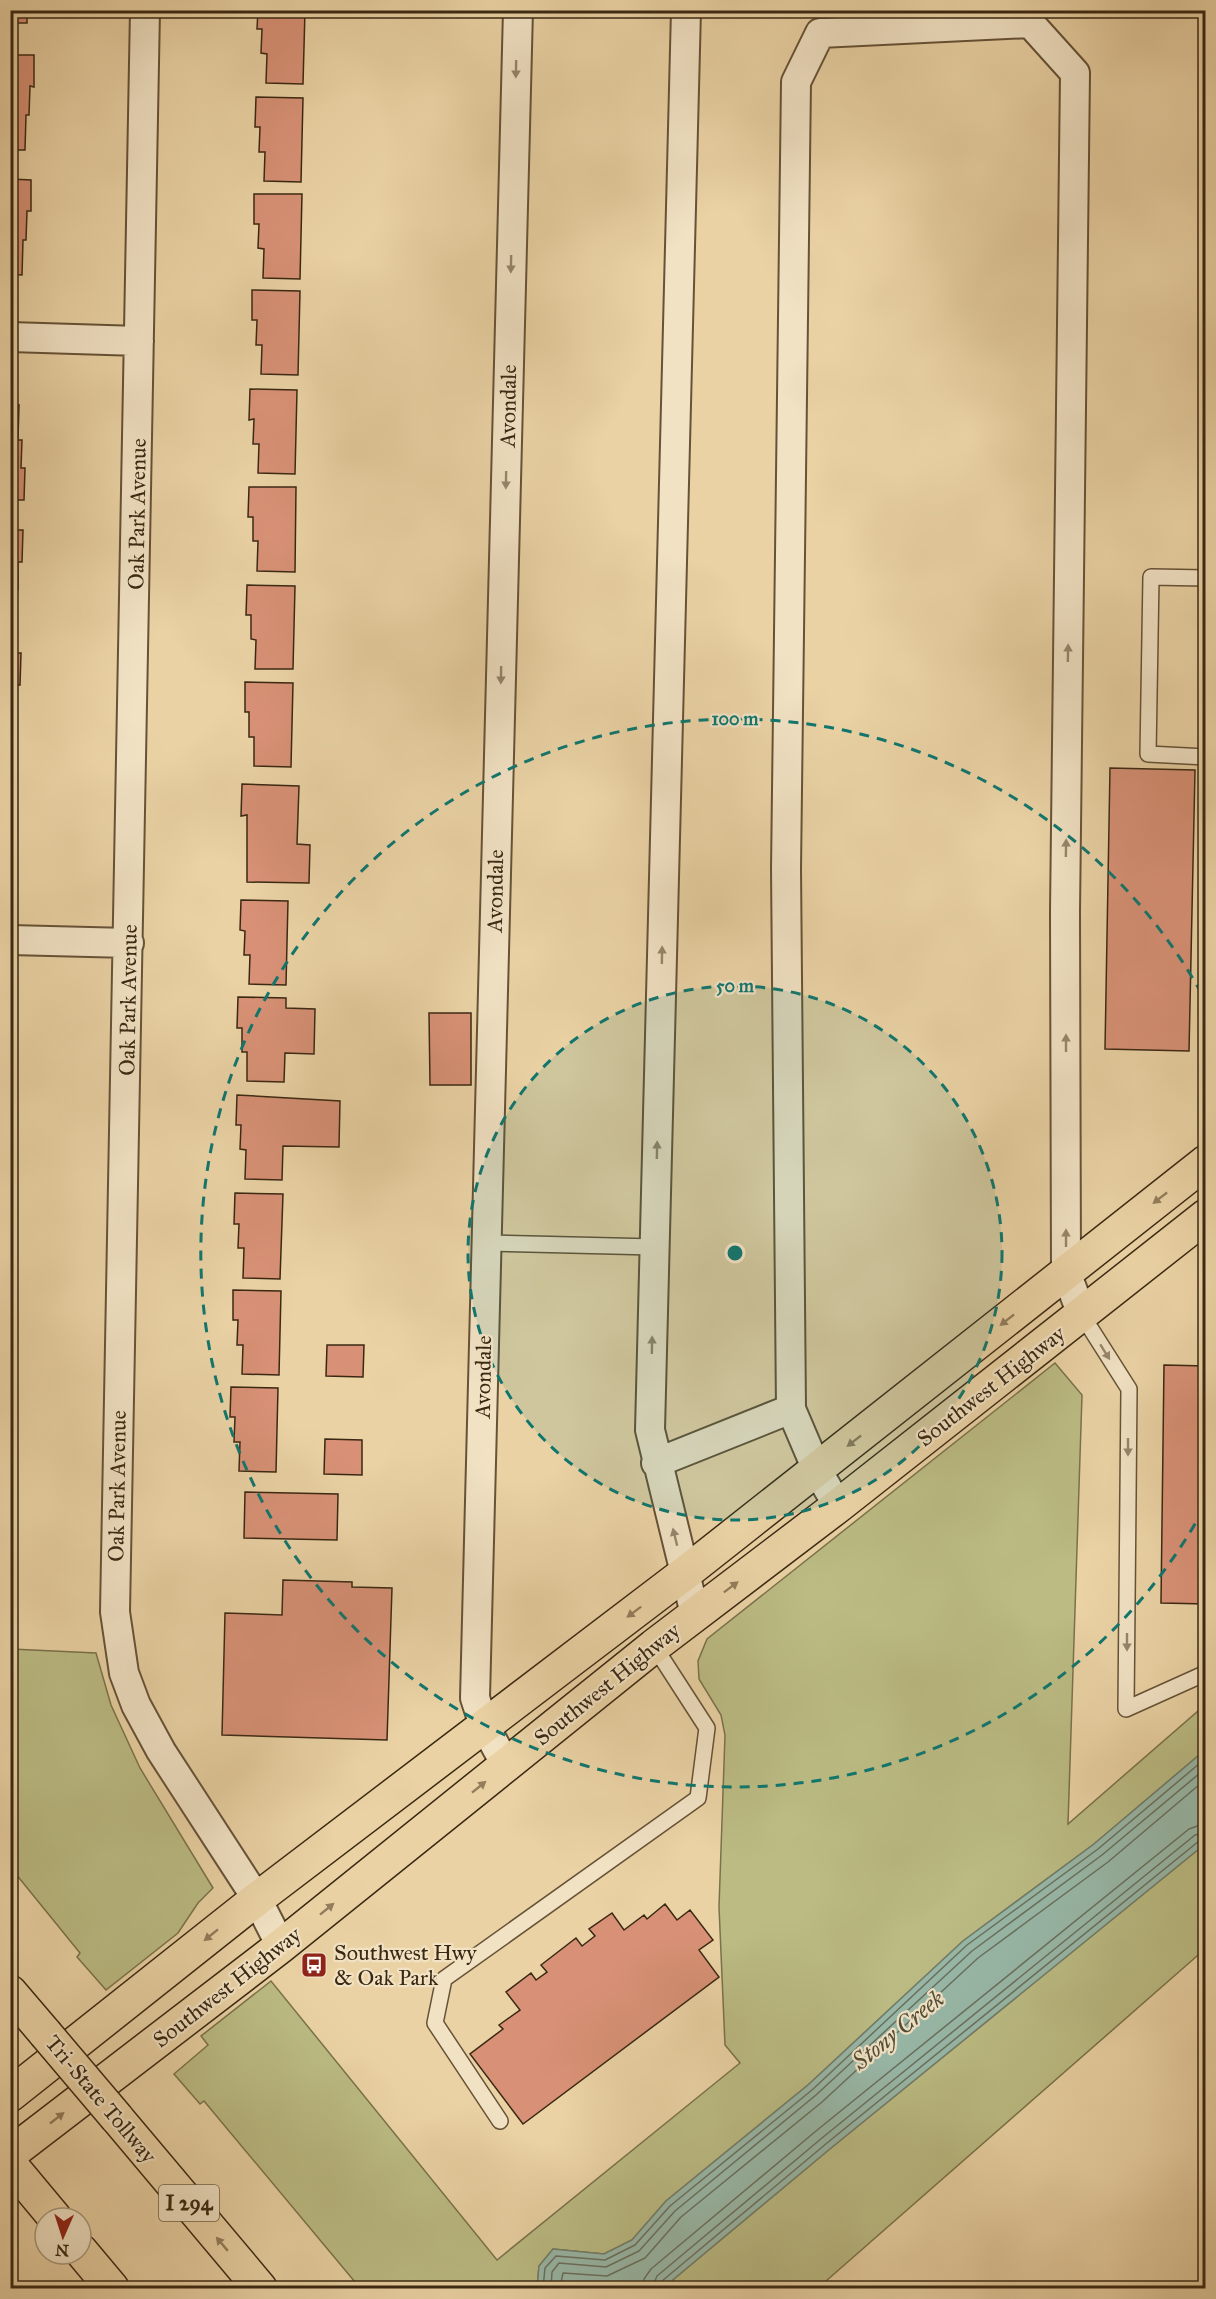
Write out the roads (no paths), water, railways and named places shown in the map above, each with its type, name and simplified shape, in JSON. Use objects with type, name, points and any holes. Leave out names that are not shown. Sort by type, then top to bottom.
[{"type":"main road","name":"Southwest Highway","points":[[10,2095],[257,1899],[684,1574],[1206,1162]]},
{"type":"main road","name":"Southwest Highway","points":[[10,2154],[281,1946],[654,1646],[838,1506],[1206,1216]]},
{"type":"main road","name":"Tri-State Tollway","points":[[10,1992],[260,2289]]},
{"type":"main road","points":[[20,2176],[45,2206]]},
{"type":"main road","points":[[93,2265],[112,2289]]},
{"type":"street","name":"Oak Park Avenue","points":[[145,10],[115,1612],[124,1673],[136,1705],[161,1751],[257,1899],[281,1946]]},
{"type":"street","name":"Avondale","points":[[506,1765],[484,1725],[475,1698],[518,10]]},
{"type":"street","points":[[686,10],[650,1430],[656,1463],[695,1614]]},
{"type":"street","points":[[838,1506],[817,1470],[791,1409],[786,869],[796,82],[820,33],[1030,23],[1076,73],[1065,912],[1066,1272],[1082,1315]]},
{"type":"street","points":[[10,338],[140,341]]},
{"type":"street","points":[[10,940],[129,944]]},
{"type":"street","points":[[656,1463],[791,1409]]},
{"type":"lane","points":[[1206,578],[1151,577],[1148,754],[1206,757]]},
{"type":"lane","points":[[486,1243],[655,1247]]},
{"type":"lane","points":[[1082,1315],[1129,1389],[1126,1709],[1206,1673]]},
{"type":"lane","points":[[500,2121],[435,2023],[444,1979],[698,1798],[708,1728],[654,1646]]},
{"type":"water","name":"Stony Creek","points":[[1205,1750],[1205,1844],[831,2148],[663,2288],[537,2288],[539,2266],[553,2249],[604,2254],[632,2240],[666,2201],[808,2085],[963,1941],[1094,1844]]},
{"type":"place","name":"Southwest Hwy & Oak Park","points":[[314,1965]]}]
